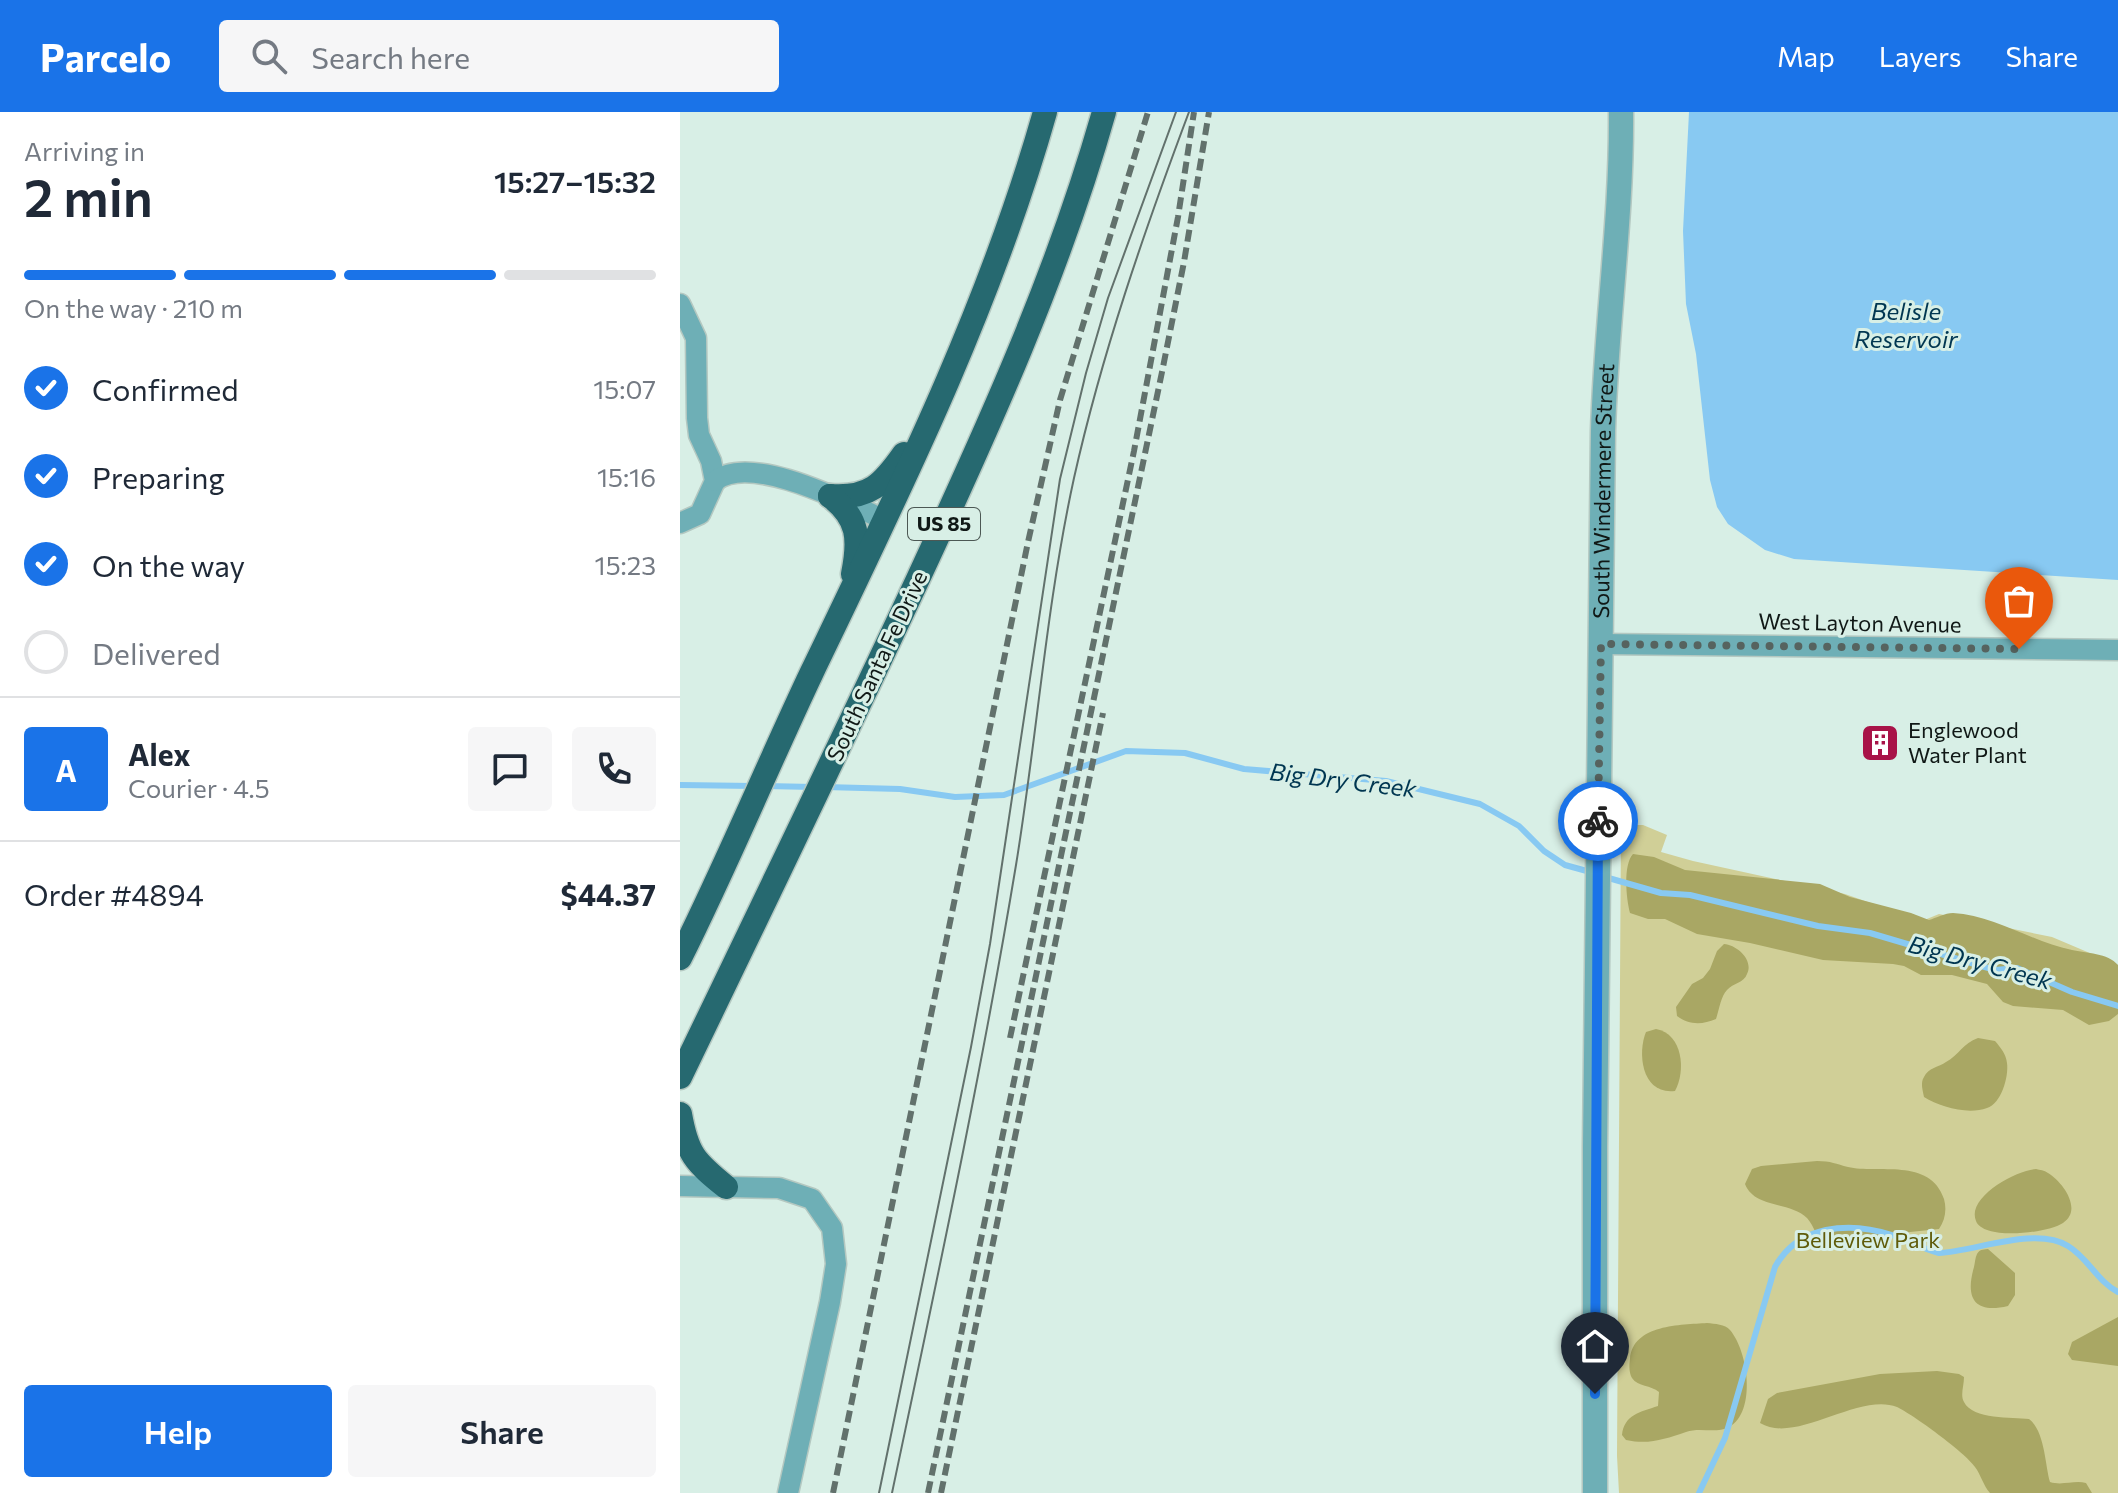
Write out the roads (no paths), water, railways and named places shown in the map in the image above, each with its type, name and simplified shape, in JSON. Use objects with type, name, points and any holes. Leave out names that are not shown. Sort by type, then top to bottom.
[{"type":"highway","name":"US 85","points":[[680,958],[936,409],[1023,187],[1045,112]]},
{"type":"highway","name":"South Santa Fe Drive","points":[[680,1077],[986,433],[1030,329],[1068,226],[1104,112]]},
{"type":"highway","points":[[830,496],[862,494],[885,480],[936,409]]},
{"type":"highway","points":[[830,496],[849,513],[856,536],[847,600]]},
{"type":"highway","points":[[680,1114],[684,1138],[697,1164],[726,1187]]},
{"type":"street","name":"South Windermere Street","points":[[1595,1493],[1596,948],[1604,397],[1619,209],[1621,112]]},
{"type":"street","points":[[680,304],[696,338],[699,435],[711,461],[715,481],[700,514],[680,523]]},
{"type":"street","points":[[715,481],[736,473],[754,473],[787,480],[885,520]]},
{"type":"street","name":"West Layton Avenue","points":[[1601,644],[2118,650]]},
{"type":"street","points":[[680,1186],[779,1188],[812,1199],[832,1228],[836,1264],[830,1302],[788,1493]]},
{"type":"water","name":"Belisle Reservoir","points":[[1689,112],[2118,112],[2118,580],[1794,559],[1765,550],[1728,524],[1717,507],[1710,480],[1696,354],[1686,304],[1683,231]]},
{"type":"waterway","name":"Big Dry Creek","points":[[825,787],[900,789],[955,797],[1004,795],[1126,751],[1185,753],[1244,769],[1386,781],[1480,804],[1519,826],[1544,851],[1565,865],[1594,873]]},
{"type":"waterway","name":"Big Dry Creek","points":[[680,785],[754,786]]},
{"type":"waterway","name":"Big Dry Creek","points":[[765,786],[814,787]]},
{"type":"waterway","name":"Big Dry Creek","points":[[1605,877],[1661,893],[1690,895],[1818,926],[1870,933],[1995,970],[2017,968],[2072,992],[2118,1006]]},
{"type":"waterway","points":[[1699,1493],[1725,1438],[1775,1267],[1797,1242],[1811,1235],[1826,1230],[1859,1228],[1892,1235],[1939,1253],[2005,1241],[2055,1240],[2075,1251],[2104,1282],[2118,1292]]},
{"type":"tram line","points":[[879,1493],[990,944],[1060,479],[1108,298],[1176,112]]},
{"type":"tram line","points":[[892,1493],[988,1023],[1023,817],[1056,574],[1074,478],[1097,385],[1125,293],[1189,112]]},
{"type":"railway","points":[[833,1493],[1028,542],[1060,400],[1148,112]]},
{"type":"railway","points":[[1010,1038],[1134,451],[1178,217],[1194,112]]},
{"type":"railway","points":[[928,1493],[1162,372],[1209,112]]},
{"type":"railway","points":[[941,1493],[1103,713]]},
{"type":"place","name":"Englewood Water Plant","points":[[1880,743]]},
{"type":"park label","name":"Belleview Park","points":[[1868,1240]]}]
